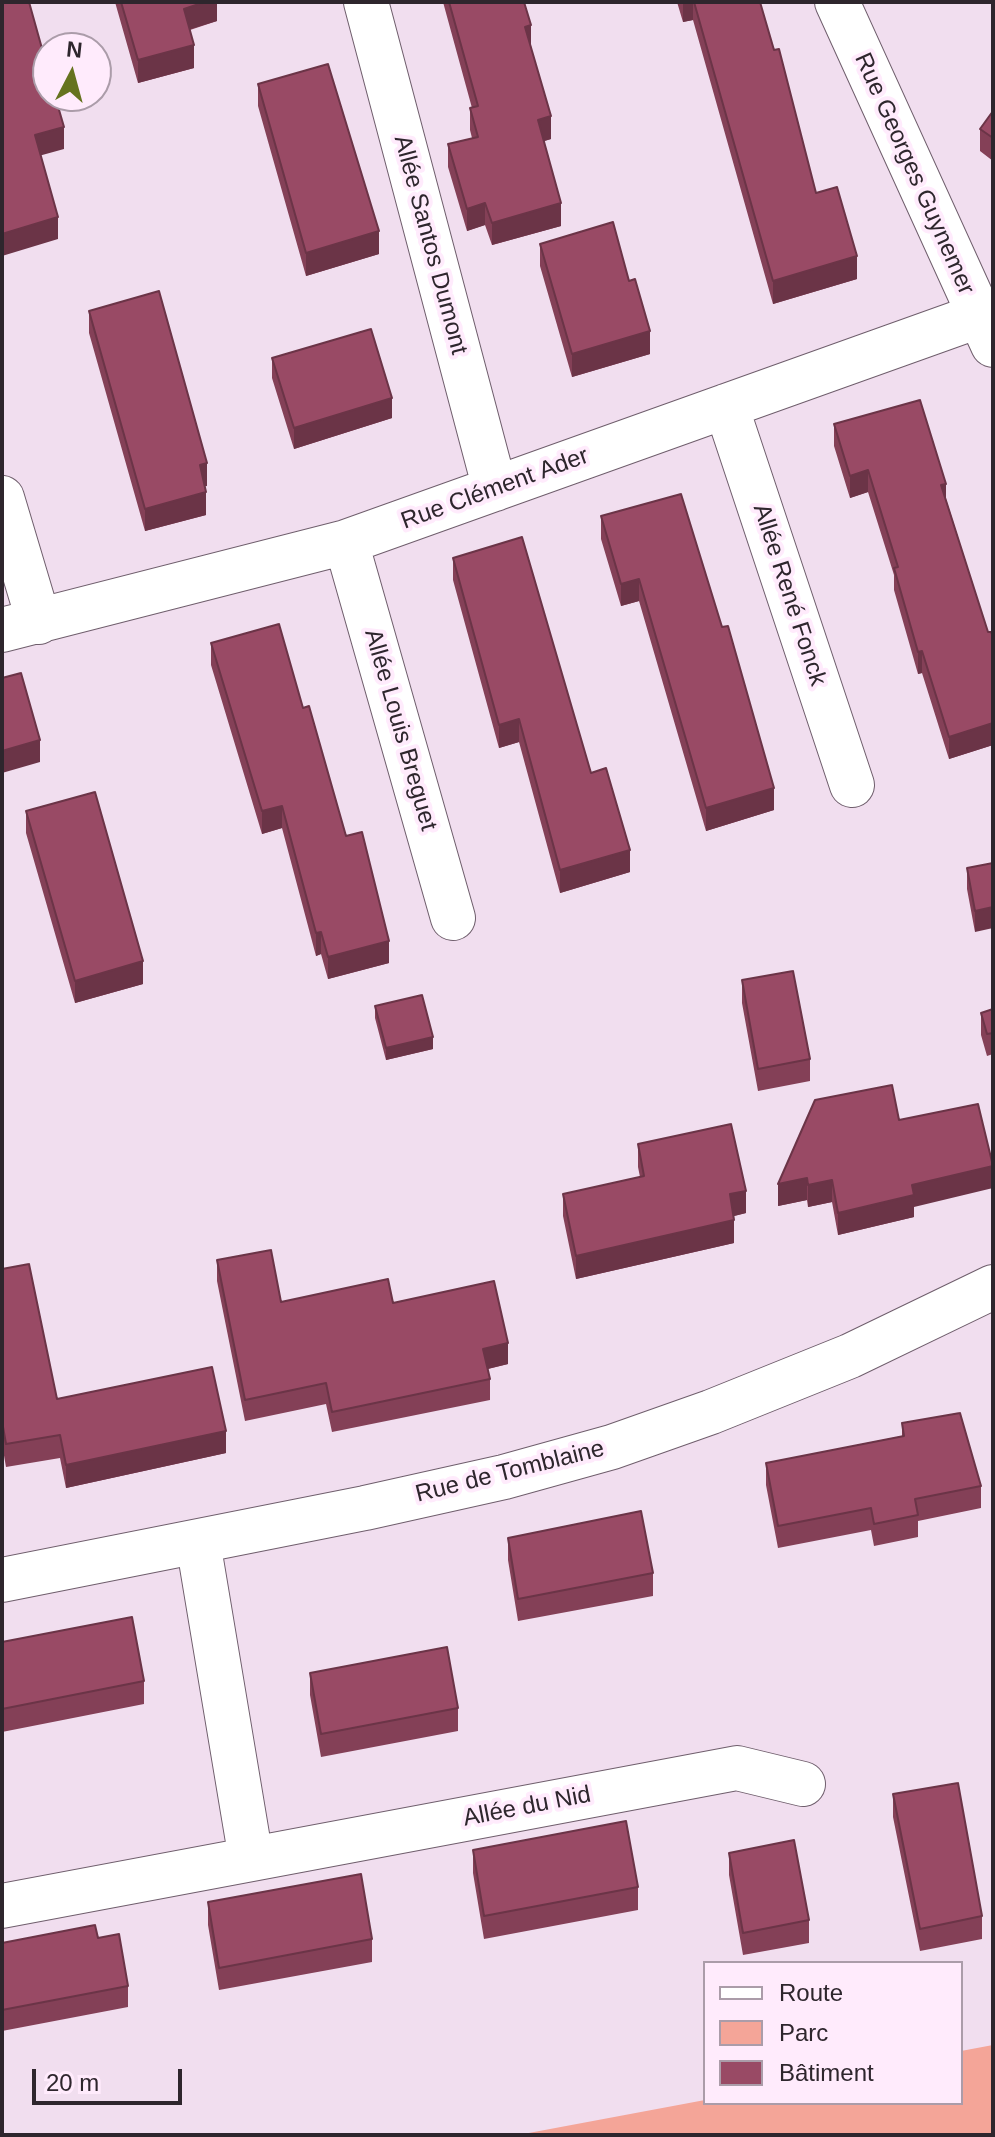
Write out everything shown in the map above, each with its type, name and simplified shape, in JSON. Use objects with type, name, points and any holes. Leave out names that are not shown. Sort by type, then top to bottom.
[{"type":"street","name":"Allée Santos Dumont","points":[[366,2],[495,489]]},
{"type":"street","name":"Rue Georges Guynemer","points":[[837,2],[985,330]]},
{"type":"street","name":"Rue Clément Ader","points":[[21,626],[346,542],[726,406],[985,330]]},
{"type":"street","name":"Allée René Fonck","points":[[726,406],[852,785]]},
{"type":"street","points":[[2,498],[21,626]]},
{"type":"street","name":"Allée Louis Breguet","points":[[346,542],[453,918]]},
{"type":"street","name":"Rue de Tomblaine","points":[[2,1580],[504,1477],[612,1447],[711,1412],[850,1356],[993,1287]]},
{"type":"street","points":[[198,1542],[251,1859]]},
{"type":"street","name":"Allée du Nid","points":[[2,1906],[737,1768],[803,1784]]},
{"type":"green space","points":[[993,2045],[993,2135],[518,2135],[703,2100],[703,2105],[963,2105],[963,2051]]},
{"type":"building","points":[[2,2],[29,2],[37,32],[32,32],[32,112],[60,112],[64,127],[35,135],[58,217],[2,234]]},
{"type":"building","points":[[121,2],[205,2],[184,9],[194,45],[138,60]]},
{"type":"building","points":[[449,2],[524,2],[531,25],[525,27],[551,116],[538,120],[561,203],[492,223],[485,203],[467,209],[448,144],[478,137],[470,108],[478,106]]},
{"type":"building","points":[[694,2],[760,2],[774,50],[779,49],[816,193],[837,187],[857,256],[773,281]]},
{"type":"building","points":[[328,64],[379,231],[306,253],[258,84]]},
{"type":"building","points":[[993,111],[993,138],[980,129]]},
{"type":"building","points":[[613,222],[629,281],[635,279],[650,331],[572,354],[540,244]]},
{"type":"building","points":[[159,291],[207,463],[200,465],[206,492],[145,509],[89,311]]},
{"type":"building","points":[[371,329],[392,398],[294,428],[272,358]]},
{"type":"building","points":[[920,400],[946,484],[941,485],[988,632],[993,637],[993,723],[949,737],[922,651],[918,652],[894,568],[898,567],[868,470],[850,476],[834,424]]},
{"type":"building","points":[[681,494],[722,627],[728,626],[774,788],[706,808],[639,579],[621,584],[601,516]]},
{"type":"building","points":[[522,537],[591,773],[606,768],[630,850],[560,870],[519,719],[499,725],[453,558]]},
{"type":"building","points":[[279,624],[303,708],[309,706],[346,836],[362,832],[389,941],[328,957],[321,932],[316,933],[282,806],[262,811],[211,643]]},
{"type":"building","points":[[21,673],[40,740],[2,751],[2,678]]},
{"type":"building","points":[[95,792],[143,961],[75,981],[26,811]]},
{"type":"building","points":[[993,863],[993,907],[975,911],[967,868]]},
{"type":"building","points":[[793,971],[810,1059],[758,1069],[742,980]]},
{"type":"building","points":[[422,995],[433,1037],[386,1048],[375,1006]]},
{"type":"building","points":[[993,1009],[993,1033],[987,1034],[981,1013]]},
{"type":"building","points":[[892,1085],[899,1120],[978,1104],[993,1166],[912,1185],[914,1195],[838,1213],[832,1180],[808,1185],[807,1178],[778,1184],[815,1100]]},
{"type":"building","points":[[731,1124],[746,1191],[730,1194],[734,1220],[576,1256],[563,1194],[644,1176],[638,1144]]},
{"type":"building","points":[[271,1250],[281,1302],[388,1279],[393,1303],[494,1281],[508,1343],[483,1349],[490,1379],[332,1412],[326,1383],[245,1400],[217,1260]]},
{"type":"building","points":[[29,1264],[57,1399],[212,1367],[226,1431],[66,1465],[60,1435],[6,1444],[2,1421],[2,1269]]},
{"type":"building","points":[[960,1413],[981,1486],[915,1499],[918,1515],[874,1524],[871,1508],[778,1526],[766,1463],[904,1436],[902,1423]]},
{"type":"building","points":[[641,1511],[653,1573],[518,1599],[508,1538]]},
{"type":"building","points":[[132,1617],[144,1681],[2,1709],[2,1642]]},
{"type":"building","points":[[447,1647],[458,1708],[321,1734],[310,1673]]},
{"type":"building","points":[[958,1783],[982,1916],[920,1929],[893,1794]]},
{"type":"building","points":[[626,1821],[638,1887],[484,1916],[473,1850]]},
{"type":"building","points":[[794,1840],[809,1920],[743,1933],[729,1853]]},
{"type":"building","points":[[361,1874],[372,1939],[219,1968],[208,1902]]},
{"type":"building","points":[[95,1925],[98,1938],[119,1934],[128,1986],[2,2010],[2,1943]]}]
